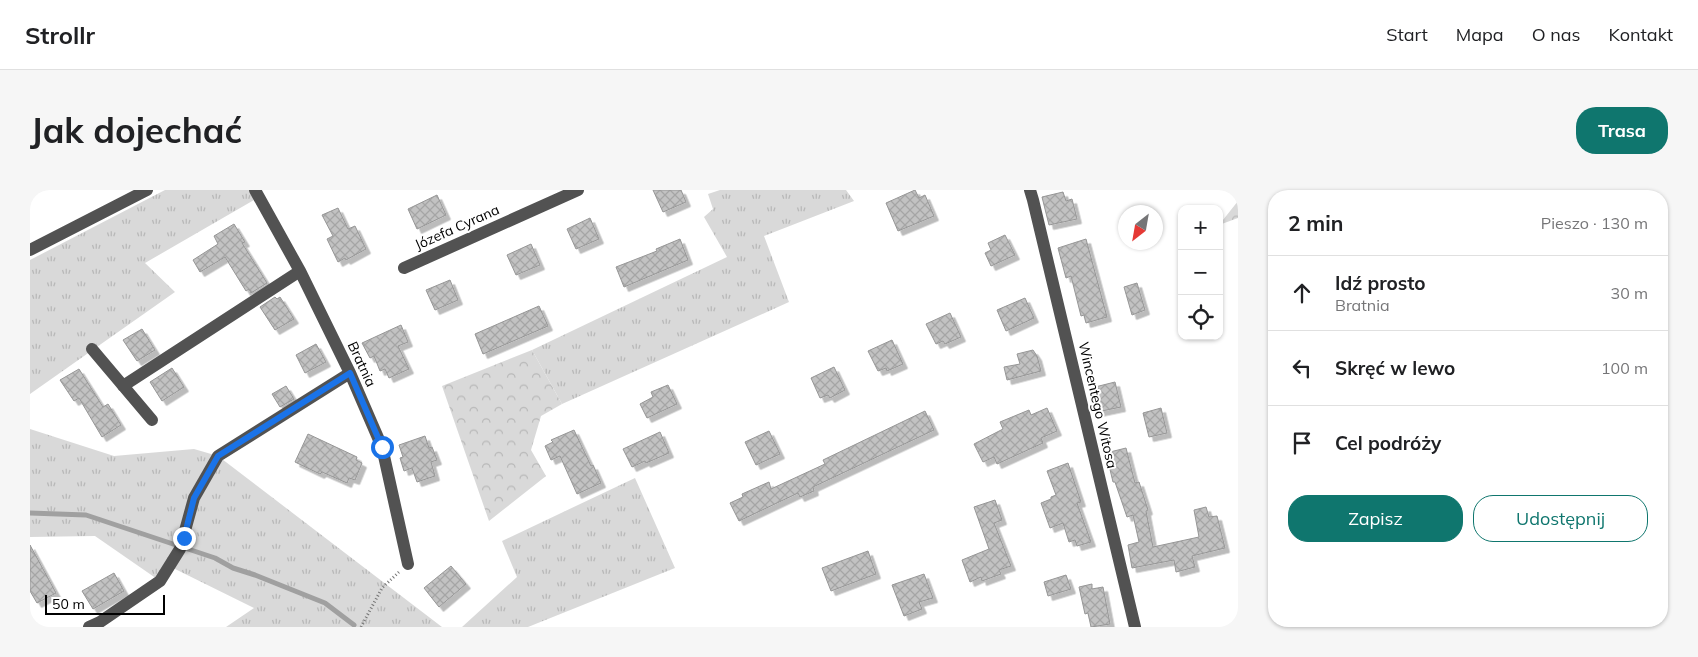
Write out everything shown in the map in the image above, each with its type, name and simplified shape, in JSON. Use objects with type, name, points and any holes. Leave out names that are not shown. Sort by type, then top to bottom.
[{"type":"street","points":[[30,250],[147,190]]},
{"type":"street","name":"Bratnia","points":[[255,190],[300,271],[350,373],[382,447],[408,564]]},
{"type":"street","name":"Józefa Cyrana","points":[[404,268],[578,190]]},
{"type":"street","name":"Wincentego Witosa","points":[[1030,190],[1135,627]]},
{"type":"street","points":[[123,386],[300,271]]},
{"type":"street","points":[[92,349],[152,420]]},
{"type":"street","points":[[89,627],[100,622],[160,581],[182,546],[194,498],[218,456],[350,373]]},
{"type":"path","points":[[361,627],[382,588],[408,564]]},
{"type":"green space","points":[[165,190],[249,190],[254,200],[145,263],[175,292],[30,394],[30,260]]},
{"type":"green space","points":[[720,190],[846,190],[854,201],[764,236],[789,302],[562,404],[532,350],[727,257],[704,217],[713,209],[708,194]]},
{"type":"green space","points":[[1238,201],[1238,218],[1223,224],[1223,220]]},
{"type":"green space","points":[[532,350],[562,404],[541,416],[531,450],[546,476],[489,521],[442,386]]},
{"type":"green space","points":[[30,429],[114,456],[194,449],[218,456],[442,627],[226,627],[254,608],[173,568],[160,581],[95,536],[30,537]]},
{"type":"green space","points":[[635,478],[675,568],[528,627],[462,627],[517,577],[502,541]]},
{"type":"building","points":[[653,190],[681,190],[686,202],[663,212]]},
{"type":"building","points":[[915,190],[919,198],[925,195],[934,216],[898,231],[886,203]]},
{"type":"building","points":[[1063,192],[1066,201],[1072,199],[1077,219],[1049,225],[1042,197]]},
{"type":"building","points":[[437,195],[446,215],[417,229],[408,209]]},
{"type":"building","points":[[338,208],[348,229],[355,226],[366,249],[346,260],[345,258],[338,262],[327,239],[333,236],[322,215]]},
{"type":"building","points":[[590,218],[599,239],[576,249],[567,229]]},
{"type":"building","points":[[234,224],[245,242],[242,243],[267,283],[251,293],[249,289],[246,291],[225,257],[200,272],[193,260],[218,244],[214,236]]},
{"type":"building","points":[[1005,235],[1015,255],[991,266],[985,253],[991,250],[988,243]]},
{"type":"building","points":[[680,239],[688,260],[624,287],[616,267],[657,251],[656,249]]},
{"type":"building","points":[[1086,239],[1107,317],[1086,323],[1084,315],[1081,316],[1071,276],[1066,278],[1058,248]]},
{"type":"building","points":[[531,244],[540,265],[516,275],[507,255]]},
{"type":"building","points":[[450,280],[458,300],[435,310],[426,290]]},
{"type":"building","points":[[1137,283],[1145,310],[1132,315],[1124,287]]},
{"type":"building","points":[[275,297],[277,299],[280,297],[294,319],[275,330],[260,307]]},
{"type":"building","points":[[1025,298],[1034,318],[1006,331],[997,310]]},
{"type":"building","points":[[539,306],[548,326],[483,354],[475,334]]},
{"type":"building","points":[[950,313],[961,337],[945,344],[943,341],[936,344],[926,324]]},
{"type":"building","points":[[401,325],[408,342],[398,346],[409,369],[389,378],[385,369],[380,371],[374,356],[370,358],[362,343]]},
{"type":"building","points":[[142,329],[155,350],[137,361],[123,340]]},
{"type":"building","points":[[892,340],[903,364],[887,371],[886,368],[878,371],[868,351]]},
{"type":"building","points":[[316,344],[326,362],[305,373],[296,355]]},
{"type":"building","points":[[1033,350],[1037,356],[1041,371],[1007,380],[1004,367],[1020,364],[1017,354]]},
{"type":"building","points":[[834,367],[845,390],[830,398],[828,395],[820,398],[811,378]]},
{"type":"building","points":[[172,368],[184,387],[162,401],[150,382]]},
{"type":"building","points":[[79,369],[103,407],[108,404],[121,425],[102,437],[79,398],[74,401],[60,380]]},
{"type":"building","points":[[1115,382],[1121,407],[1097,412],[1091,388]]},
{"type":"building","points":[[668,385],[677,404],[647,418],[640,404],[653,397],[651,392]]},
{"type":"building","points":[[286,386],[294,399],[280,407],[272,394]]},
{"type":"building","points":[[1047,408],[1057,431],[1041,438],[1043,443],[997,464],[994,457],[983,462],[974,444],[1003,429],[1000,422],[1029,410],[1031,415]]},
{"type":"building","points":[[1161,408],[1167,433],[1149,437],[1143,413]]},
{"type":"building","points":[[925,411],[934,430],[813,487],[814,491],[800,497],[798,493],[739,521],[730,503],[743,497],[742,494],[769,482],[771,489],[825,464],[823,460]]},
{"type":"building","points":[[574,430],[601,483],[577,494],[560,456],[551,460],[545,446],[553,442],[551,440]]},
{"type":"building","points":[[769,431],[780,454],[756,465],[745,442]]},
{"type":"building","points":[[660,432],[669,453],[632,467],[623,449]]},
{"type":"building","points":[[308,434],[357,457],[356,460],[362,463],[355,480],[349,478],[347,483],[322,472],[320,474],[295,462]]},
{"type":"building","points":[[425,436],[429,448],[432,447],[437,460],[431,462],[435,476],[417,482],[412,468],[404,471],[400,458],[403,457],[399,445]]},
{"type":"building","points":[[1126,448],[1135,483],[1139,482],[1148,510],[1146,511],[1153,547],[1199,537],[1194,510],[1206,507],[1209,517],[1217,516],[1225,548],[1192,556],[1195,567],[1176,572],[1174,560],[1132,568],[1128,545],[1139,542],[1133,515],[1127,517],[1115,482],[1113,482],[1106,453]]},
{"type":"building","points":[[1068,463],[1081,502],[1077,503],[1091,542],[1077,546],[1075,540],[1069,542],[1063,523],[1050,528],[1041,503],[1056,495],[1047,471]]},
{"type":"building","points":[[995,500],[1002,520],[994,523],[1011,566],[999,570],[1001,574],[982,581],[981,577],[970,582],[962,560],[989,549],[974,507]]},
{"type":"building","points":[[30,545],[56,593],[37,603],[30,591]]},
{"type":"building","points":[[868,551],[876,574],[831,591],[822,568]]},
{"type":"building","points":[[451,566],[466,584],[439,607],[424,588]]},
{"type":"building","points":[[114,573],[124,591],[93,609],[82,591]]},
{"type":"building","points":[[924,574],[933,598],[919,602],[922,609],[904,616],[892,585]]},
{"type":"building","points":[[1066,575],[1071,589],[1048,596],[1044,582]]},
{"type":"building","points":[[1092,584],[1092,589],[1103,587],[1110,624],[1091,627],[1088,613],[1085,614],[1079,587]]},
{"type":"waterway","points":[[30,513],[86,515],[215,558],[233,568],[325,603],[354,625]]},
{"type":"route","points":[[184,538],[194,498],[218,456],[350,373],[382,447]]}]
